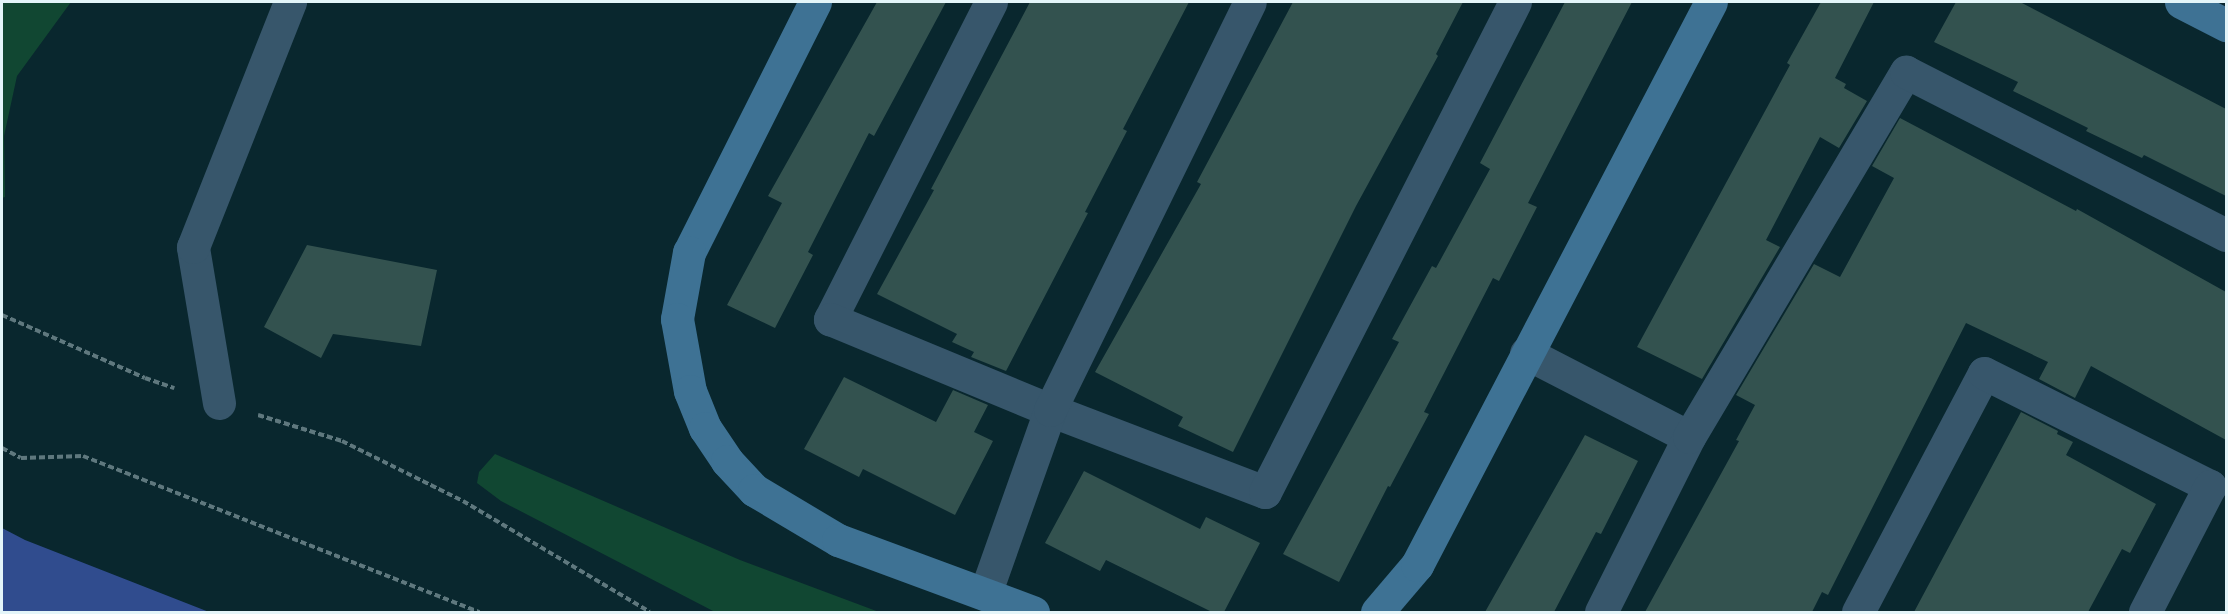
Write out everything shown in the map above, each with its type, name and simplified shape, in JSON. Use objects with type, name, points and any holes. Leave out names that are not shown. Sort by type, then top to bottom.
[{"type":"street","points":[[219,403],[193,247],[290,2]]},
{"type":"street","points":[[815,2],[689,252],[677,319],[690,391],[705,428],[721,453],[754,490],[838,540],[1033,612]]},
{"type":"street","points":[[991,2],[830,319],[1050,410],[1265,492],[1515,2]]},
{"type":"street","points":[[985,594],[1050,410],[1250,2]]},
{"type":"street","points":[[1377,612],[1417,565],[1711,2]]},
{"type":"street","points":[[2181,2],[2226,25]]},
{"type":"street","points":[[1601,612],[1689,437],[1906,72],[2226,235]]},
{"type":"street","points":[[1526,353],[1689,437]]},
{"type":"street","points":[[1858,612],[1984,372],[2210,486],[2145,612]]},
{"type":"path","points":[[2,315],[144,378],[342,441],[463,501],[650,612]]},
{"type":"path","points":[[2,448],[21,458],[83,456],[479,612]]},
{"type":"green space","points":[[2,2],[71,2],[17,76],[4,136],[5,197],[2,198]]},
{"type":"green space","points":[[495,454],[740,560],[879,612],[715,612],[501,501],[477,483],[479,472]]},
{"type":"water","points":[[2,528],[25,540],[209,612],[2,612]]},
{"type":"building","points":[[877,2],[946,2],[874,136],[869,133],[808,252],[813,255],[775,328],[727,305],[782,203],[768,196]]},
{"type":"building","points":[[1030,2],[1189,2],[1123,129],[1127,131],[1085,212],[1088,213],[1006,371],[971,357],[974,352],[952,342],[957,334],[877,294],[934,190],[931,189]]},
{"type":"building","points":[[1293,2],[1463,2],[1436,54],[1438,56],[1356,206],[1233,452],[1178,426],[1183,417],[1095,372],[1201,184],[1197,182]]},
{"type":"building","points":[[1565,2],[1632,2],[1528,203],[1537,207],[1499,281],[1493,278],[1424,412],[1429,414],[1390,487],[1388,486],[1339,582],[1283,554],[1399,342],[1392,339],[1432,266],[1436,268],[1490,169],[1480,163]]},
{"type":"building","points":[[1821,2],[1874,2],[1835,78],[1846,84],[1844,88],[1867,101],[1839,148],[1820,137],[1766,240],[1780,247],[1702,379],[1637,347],[1790,65],[1787,63]]},
{"type":"building","points":[[1956,2],[2020,2],[2226,109],[2226,196],[2144,155],[2142,158],[2086,131],[2088,128],[2013,91],[2018,82],[1934,42]]},
{"type":"building","points":[[1900,118],[2076,211],[2077,209],[2226,292],[2226,440],[2091,366],[2075,398],[2039,379],[2048,362],[1966,323],[1828,595],[1822,592],[1812,612],[1645,612],[1739,441],[1736,440],[1755,405],[1736,395],[1814,264],[1840,277],[1894,178],[1872,166]]},
{"type":"building","points":[[307,245],[437,270],[421,346],[333,334],[321,358],[264,327]]},
{"type":"building","points":[[844,377],[936,422],[953,390],[988,405],[974,432],[993,441],[955,515],[863,469],[859,477],[804,449]]},
{"type":"building","points":[[2021,412],[2058,431],[2057,434],[2073,442],[2066,455],[2156,504],[2130,553],[2122,549],[2088,612],[1914,612]]},
{"type":"building","points":[[1585,435],[1638,461],[1601,534],[1596,532],[1554,612],[1485,612]]},
{"type":"building","points":[[1084,471],[1200,529],[1206,517],[1260,543],[1224,612],[1212,612],[1106,560],[1100,571],[1045,543]]}]
